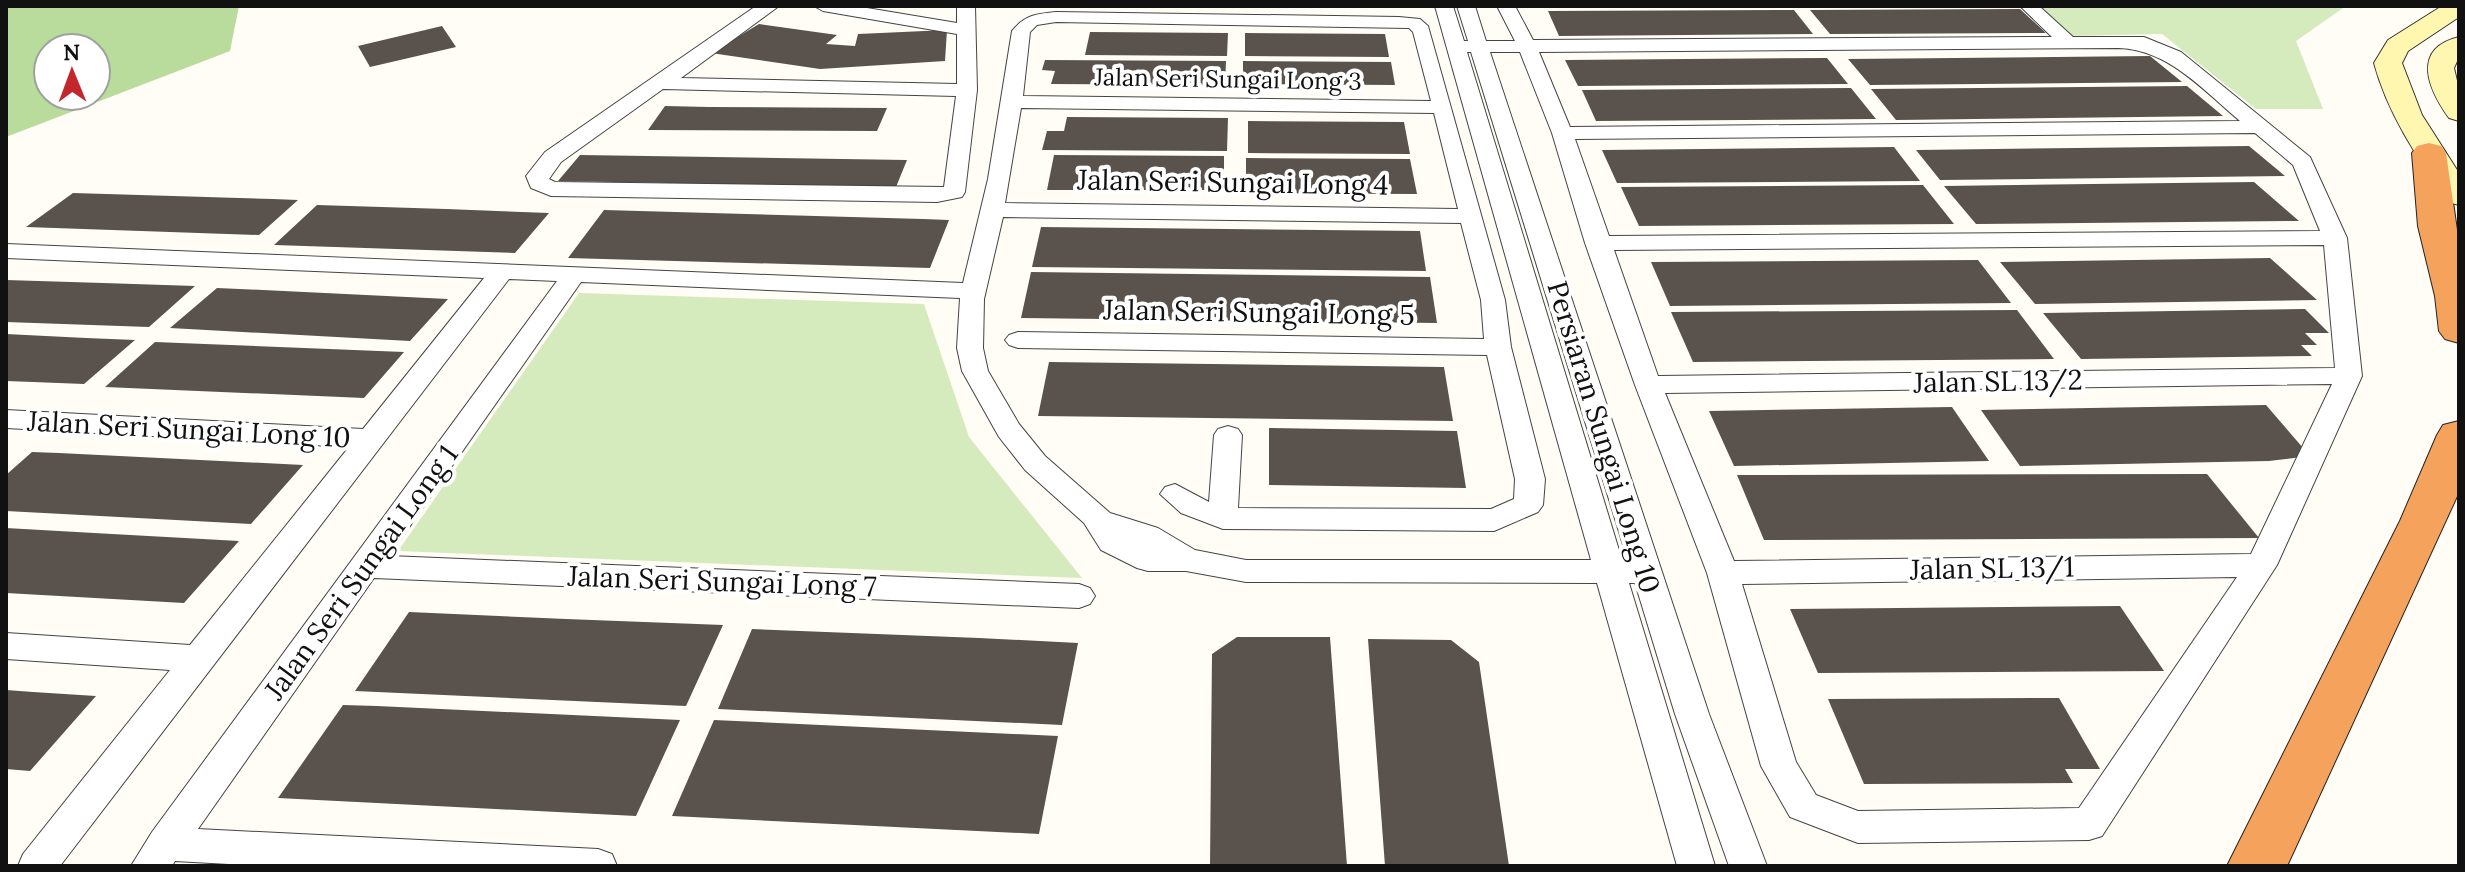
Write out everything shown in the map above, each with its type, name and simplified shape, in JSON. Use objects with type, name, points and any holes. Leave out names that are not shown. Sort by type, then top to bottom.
[{"type":"highway","points":[[2429,153],[2436,226],[2454,296],[2459,331]]},
{"type":"highway","points":[[2257,866],[2424,521],[2459,435]]},
{"type":"street","points":[[662,83],[752,15],[770,6]]},
{"type":"street","points":[[823,6],[967,30]]},
{"type":"street","points":[[966,6],[967,90],[956,189],[946,194],[551,189],[539,183],[537,176],[553,157],[662,83],[967,90]]},
{"type":"street","name":"Persiaran Sungai Long 10","points":[[1444,6],[1470,46],[1692,714],[1748,866]]},
{"type":"street","name":"Persiaran Sungai Long 10","points":[[1466,6],[1470,46],[1608,572],[1696,866]]},
{"type":"street","points":[[1470,46],[1527,46],[2119,42],[2159,48],[2174,56],[2302,162],[2335,238],[2349,376],[2261,565],[2089,824],[1858,827],[1803,806],[1779,766],[1723,573],[1648,385],[1597,243],[1562,133],[1527,46],[1506,6]]},
{"type":"street","points":[[2029,6],[2068,42]]},
{"type":"street","points":[[2459,6],[2397,46],[2388,63],[2393,84],[2429,153],[2459,195]]},
{"type":"street","points":[[1175,494],[1191,506],[1223,518],[1494,520],[1528,505],[1530,479],[1498,347],[1493,300],[1422,30],[1414,23],[1072,17],[1032,20],[1021,31],[1013,102],[993,210],[971,291],[969,333],[972,367],[985,393],[1024,452],[1104,523],[1112,542],[1148,560],[1186,560],[1246,571],[1646,572]]},
{"type":"street","points":[[2459,45],[2451,49],[2441,66],[2442,90],[2459,112]]},
{"type":"street","name":"Jalan Seri Sungai Long 3","points":[[1013,102],[1443,107]]},
{"type":"street","points":[[1562,133],[2259,127]]},
{"type":"street","name":"Jalan Seri Sungai Long 4","points":[[993,210],[1472,216]]},
{"type":"street","points":[[1597,243],[2335,238]]},
{"type":"street","points":[[6,251],[572,277],[971,291]]},
{"type":"street","points":[[37,866],[500,274]]},
{"type":"street","name":"Jalan Seri Sungai Long 1","points":[[158,855],[572,277]]},
{"type":"street","name":"Jalan Seri Sungai Long 5","points":[[1018,340],[1498,347]]},
{"type":"street","name":"Jalan SL 13/2","points":[[1648,385],[2349,376]]},
{"type":"street","name":"Jalan Seri Sungai Long 10","points":[[6,419],[373,439]]},
{"type":"street","points":[[1223,518],[1228,435]]},
{"type":"street","name":"Jalan SL 13/1","points":[[1723,573],[2261,565]]},
{"type":"street","name":"Jalan Seri Sungai Long 7","points":[[365,566],[1079,596]]},
{"type":"street","points":[[6,646],[199,659]]},
{"type":"street","points":[[158,855],[598,866]]},
{"type":"green space","points":[[6,6],[239,6],[230,51],[112,96],[112,32],[32,32],[32,112],[71,112],[6,137]]},
{"type":"green space","points":[[2037,6],[2346,6],[2296,41],[2323,109],[2256,109],[2162,34],[2069,36]]},
{"type":"green space","points":[[579,293],[924,304],[969,437],[1082,578],[398,551]]},
{"type":"building","points":[[2020,9],[2046,33],[1830,34],[1810,10]]},
{"type":"building","points":[[1794,10],[1813,34],[1559,36],[1548,11]]},
{"type":"building","points":[[759,24],[837,35],[826,44],[855,46],[858,34],[947,30],[945,61],[820,69],[711,53]]},
{"type":"building","points":[[442,26],[456,47],[370,67],[358,46]]},
{"type":"building","points":[[1090,32],[1228,33],[1227,56],[1085,55]]},
{"type":"building","points":[[1245,33],[1385,34],[1389,57],[1245,56]]},
{"type":"building","points":[[2150,56],[2182,82],[1870,85],[1848,59]]},
{"type":"building","points":[[1827,58],[1848,84],[1578,86],[1565,60]]},
{"type":"building","points":[[1045,60],[1226,61],[1225,85],[1051,84],[1055,71],[1042,70]]},
{"type":"building","points":[[1243,61],[1391,62],[1395,85],[1243,84]]},
{"type":"building","points":[[2187,86],[2223,116],[1896,120],[1871,89]]},
{"type":"building","points":[[1851,88],[1876,119],[1596,121],[1582,90]]},
{"type":"building","points":[[665,106],[887,108],[877,131],[648,130]]},
{"type":"building","points":[[1067,117],[1228,118],[1227,151],[1042,150],[1047,131],[1064,131]]},
{"type":"building","points":[[1248,121],[1404,122],[1410,154],[1248,153]]},
{"type":"building","points":[[2249,146],[2285,176],[1940,180],[1916,150]]},
{"type":"building","points":[[1894,147],[1920,181],[1617,183],[1602,150]]},
{"type":"building","points":[[580,155],[907,160],[896,187],[558,181]]},
{"type":"building","points":[[1054,155],[1224,156],[1224,190],[1047,190]]},
{"type":"building","points":[[1246,158],[1410,159],[1417,194],[1246,193]]},
{"type":"building","points":[[2254,182],[2299,221],[1976,224],[1944,186]]},
{"type":"building","points":[[1923,185],[1954,224],[1639,226],[1621,187]]},
{"type":"building","points":[[73,193],[298,200],[259,235],[26,227]]},
{"type":"building","points":[[317,205],[549,213],[515,253],[274,245]]},
{"type":"building","points":[[604,210],[949,220],[930,268],[568,258]]},
{"type":"building","points":[[1041,227],[1420,231],[1426,271],[1032,267]]},
{"type":"building","points":[[2270,258],[2317,300],[2035,304],[2000,262]]},
{"type":"building","points":[[1978,260],[2011,303],[1670,306],[1651,262]]},
{"type":"building","points":[[1031,272],[1430,277],[1437,323],[1021,318]]},
{"type":"building","points":[[6,280],[195,286],[149,327],[6,322]]},
{"type":"building","points":[[217,288],[448,299],[410,341],[170,328]]},
{"type":"building","points":[[2305,309],[2329,333],[2305,333],[2317,345],[2301,345],[2312,356],[2081,359],[2043,313]]},
{"type":"building","points":[[2017,310],[2054,359],[1693,362],[1671,312]]},
{"type":"building","points":[[6,334],[135,340],[84,384],[6,381]]},
{"type":"building","points":[[155,342],[404,352],[364,398],[105,387]]},
{"type":"building","points":[[1049,362],[1444,367],[1453,421],[1038,416]]},
{"type":"building","points":[[2266,405],[2310,456],[2269,461],[2020,466],[1981,410]]},
{"type":"building","points":[[1952,407],[1989,461],[1734,466],[1709,411]]},
{"type":"building","points":[[1269,428],[1457,431],[1466,488],[1269,485]]},
{"type":"building","points":[[32,452],[303,465],[251,524],[6,511],[6,475]]},
{"type":"building","points":[[2207,474],[2259,538],[1764,540],[1737,475]]},
{"type":"building","points":[[6,528],[239,541],[184,603],[6,593]]},
{"type":"building","points":[[2120,606],[2164,671],[1818,673],[1790,609]]},
{"type":"building","points":[[409,612],[723,625],[686,706],[355,691]]},
{"type":"building","points":[[752,629],[1078,643],[1062,725],[718,709]]},
{"type":"building","points":[[1237,637],[1330,637],[1347,866],[1210,866],[1212,654]]},
{"type":"building","points":[[1368,639],[1451,640],[1479,662],[1509,866],[1385,866]]},
{"type":"building","points":[[6,690],[96,696],[30,771],[6,769]]},
{"type":"building","points":[[2059,698],[2100,769],[2065,769],[2073,783],[1864,784],[1828,699]]},
{"type":"building","points":[[343,705],[680,720],[636,816],[278,798]]},
{"type":"building","points":[[714,720],[1058,736],[1039,834],[672,816]]}]
